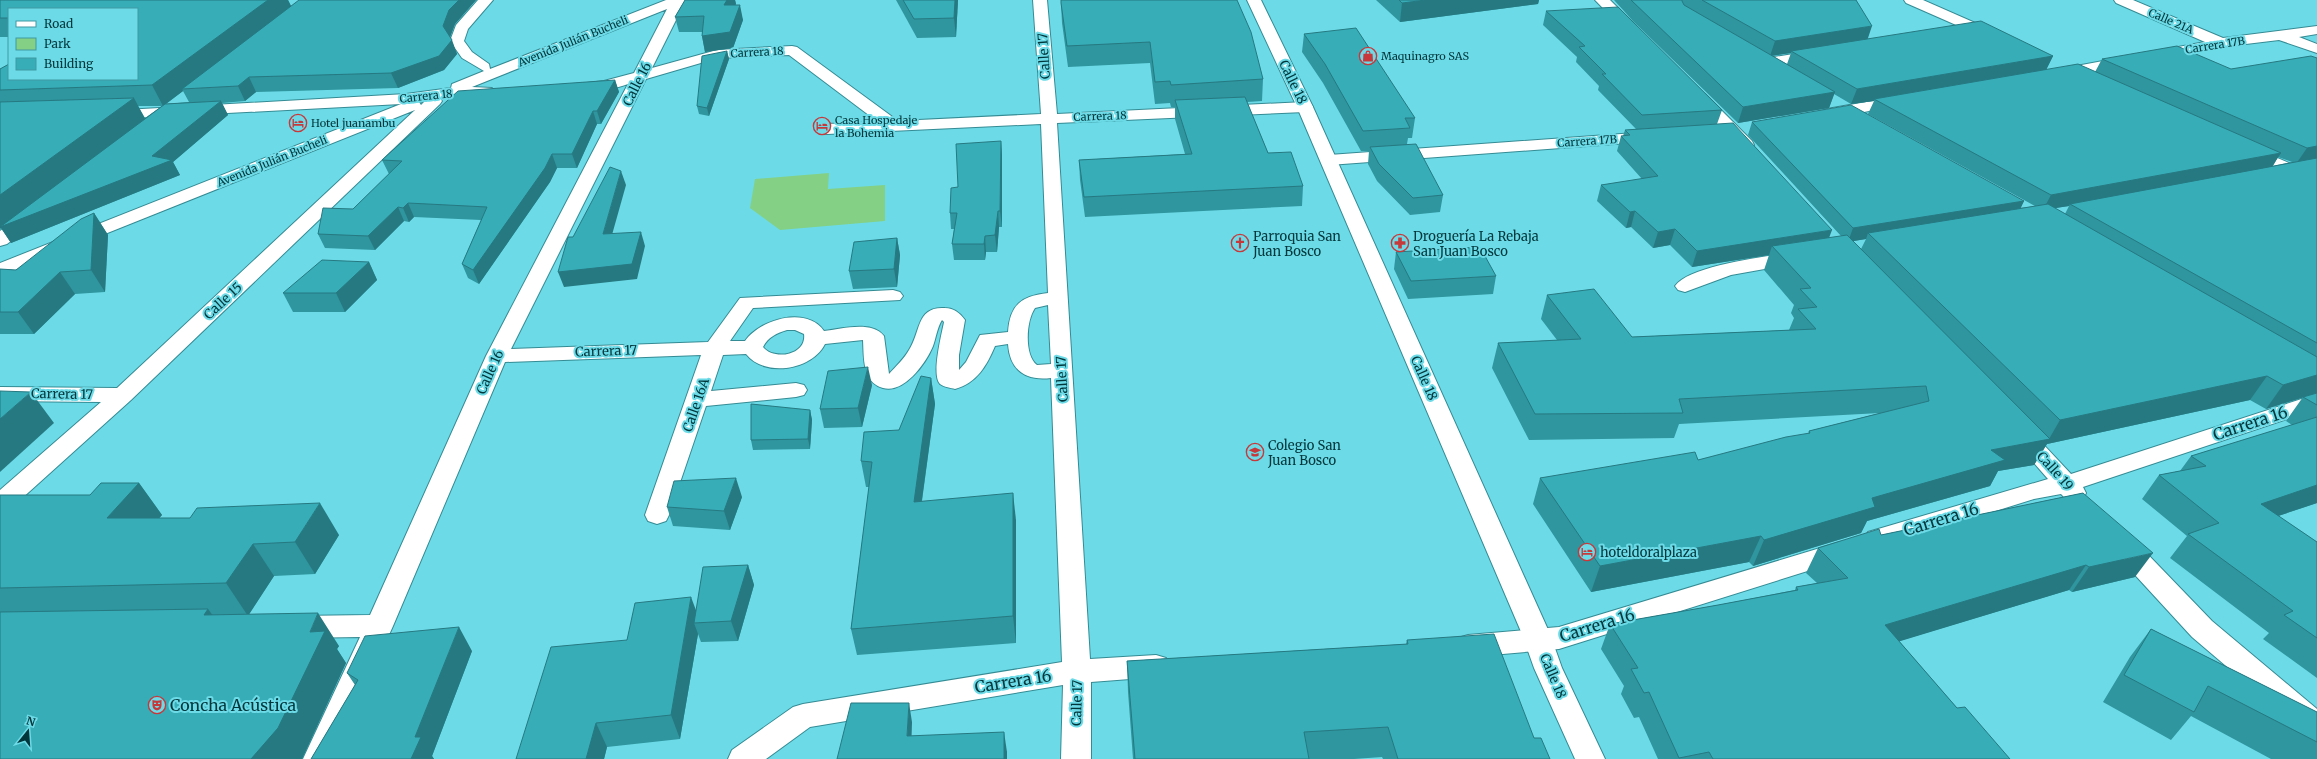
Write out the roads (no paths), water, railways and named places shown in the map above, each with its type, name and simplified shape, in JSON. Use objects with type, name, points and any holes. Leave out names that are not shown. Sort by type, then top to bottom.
[{"type":"street","points":[[484,67],[467,55],[456,41],[461,28],[486,0]]},
{"type":"street","name":"Avenida Julián Bucheli","points":[[0,260],[656,0]]},
{"type":"street","name":"Avenida Julián Bucheli","points":[[0,270],[678,0]]},
{"type":"street","name":"Calle 16","points":[[318,759],[379,626],[497,356],[675,8],[688,0]]},
{"type":"street","name":"Calle 17","points":[[1040,0],[1049,118],[1077,671],[1076,759]]},
{"type":"street","name":"Calle 18","points":[[1254,0],[1329,160],[1539,641],[1548,668],[1590,759]]},
{"type":"street","points":[[1602,0],[1645,44]]},
{"type":"street","points":[[1914,0],[2005,41]]},
{"type":"street","name":"Calle 21A","points":[[2121,0],[2220,43]]},
{"type":"street","points":[[1954,32],[1978,29]]},
{"type":"street","name":"Carrera 17B","points":[[2043,77],[2220,43],[2283,36],[2317,30]]},
{"type":"street","points":[[2283,36],[2317,49]]},
{"type":"street","name":"Carrera 18","points":[[574,87],[605,86],[642,74],[717,54],[792,50],[894,126]]},
{"type":"street","points":[[1795,78],[1762,59],[1830,52]]},
{"type":"street","points":[[2054,63],[2096,82]]},
{"type":"street","points":[[1684,82],[1741,129],[1759,159]]},
{"type":"street","name":"Carrera 18","points":[[95,114],[166,112],[406,99],[442,93],[504,90]]},
{"type":"street","points":[[148,126],[191,93]]},
{"type":"street","name":"Calle 15","points":[[0,504],[123,395],[442,93]]},
{"type":"street","points":[[1828,98],[1868,122]]},
{"type":"street","points":[[1809,117],[1918,98]]},
{"type":"street","name":"Carrera 18","points":[[827,129],[1305,107]]},
{"type":"street","points":[[1709,132],[1741,129]]},
{"type":"street","name":"Carrera 17B","points":[[1329,160],[1662,136]]},
{"type":"street","points":[[2234,144],[2317,182]]},
{"type":"street","points":[[2262,176],[2317,166]]},
{"type":"street","points":[[0,240],[43,207]]},
{"type":"street","points":[[1684,286],[1702,276],[1745,266],[1814,255]]},
{"type":"street","name":"Calle 16A","points":[[657,515],[699,399],[715,347],[747,302],[893,296]]},
{"type":"street","points":[[1058,297],[1029,303],[1020,313],[1018,337],[1020,356],[1025,367],[1032,371],[1062,370]]},
{"type":"street","points":[[817,338],[865,333],[873,336],[876,369],[881,380],[890,383],[895,381],[918,352],[926,338],[929,321],[937,314],[947,314],[955,320],[948,355],[948,379],[955,382],[967,376],[979,360],[987,340],[1018,337]]},
{"type":"street","points":[[786,324],[807,327],[814,331],[817,338],[816,344],[810,352],[800,358],[787,361],[774,362],[763,359],[755,354],[752,347],[762,332],[786,324]]},
{"type":"street","name":"Carrera 17","points":[[497,356],[715,347],[752,347]]},
{"type":"street","points":[[699,399],[796,390]]},
{"type":"street","name":"Carrera 17","points":[[0,394],[123,395]]},
{"type":"street","name":"Carrera 16","points":[[1443,647],[1539,641],[1559,638],[2032,491],[2066,484],[2317,401]]},
{"type":"street","name":"Calle 19","points":[[2006,418],[2088,507]]},
{"type":"street","points":[[2110,530],[2202,629],[2317,726]]},
{"type":"street","points":[[269,628],[379,626]]},
{"type":"street","name":"Carrera 16","points":[[743,759],[803,716],[1077,671],[1181,664]]},
{"type":"place","name":"Maquinagro SAS","points":[[1368,56]]},
{"type":"place","name":"Hotel juanambu","points":[[298,123]]},
{"type":"place","name":"Casa Hospedaje la Bohemia","points":[[822,126]]},
{"type":"place","name":"Parroquia San Juan Bosco","points":[[1240,243]]},
{"type":"place","name":"Droguería La Rebaja San Juan Bosco","points":[[1400,243]]},
{"type":"place","name":"Colegio San Juan Bosco","points":[[1255,452]]},
{"type":"place","name":"hoteldoralplaza","points":[[1587,552]]},
{"type":"place","name":"Concha Acústica","points":[[157,705]]}]
